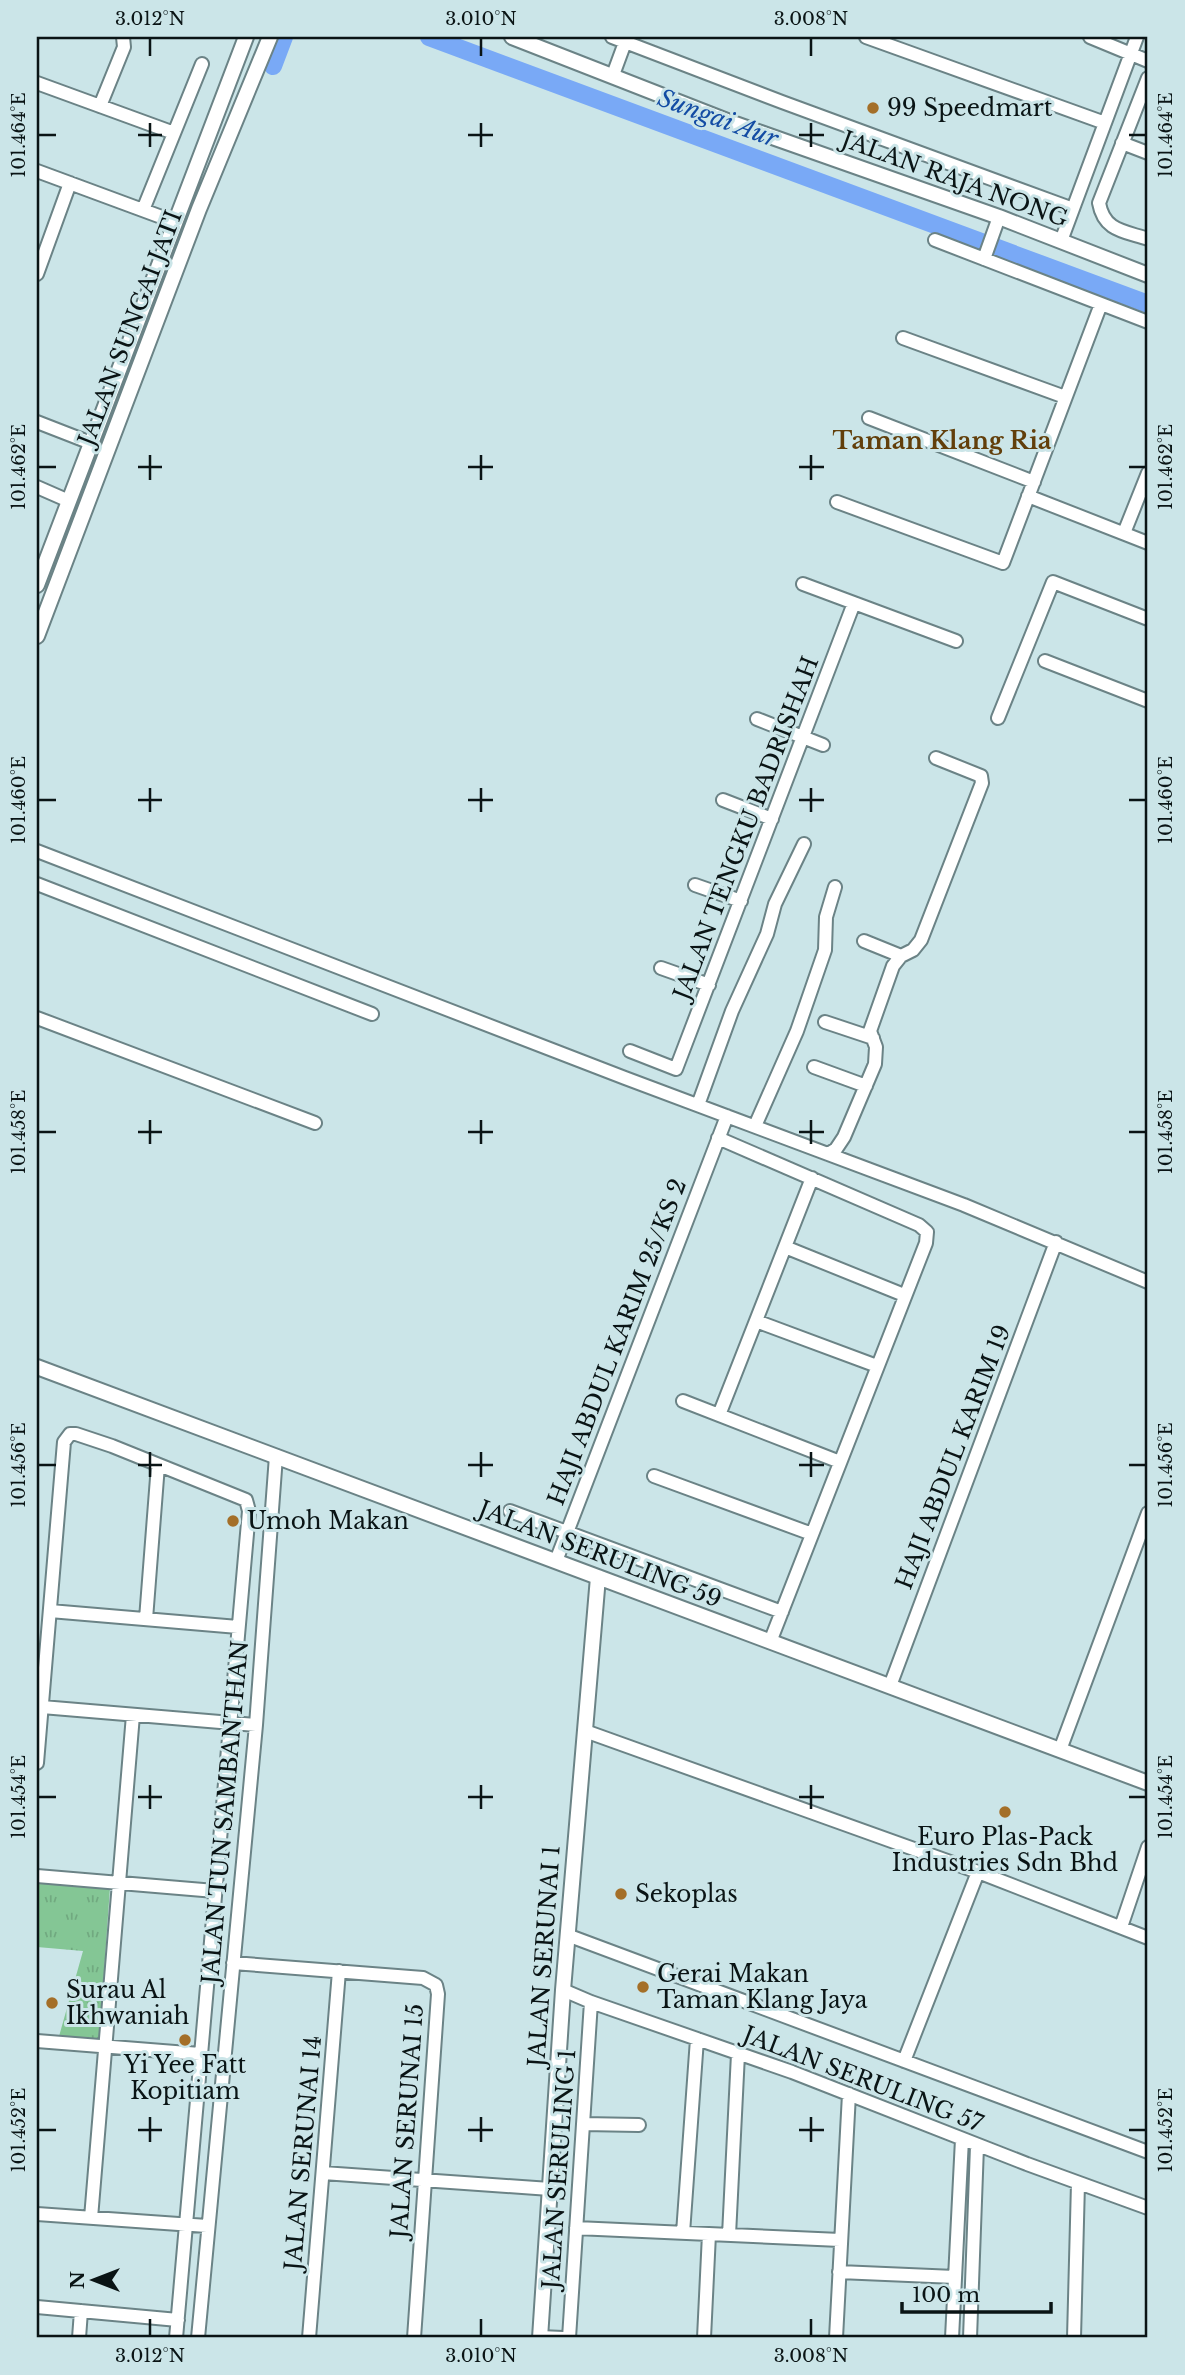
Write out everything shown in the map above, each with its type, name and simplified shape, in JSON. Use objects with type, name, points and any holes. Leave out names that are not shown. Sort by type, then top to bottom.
[{"type":"main road","name":"JALAN SUNGAI JATI","points":[[37,585],[246,37]]},
{"type":"main road","name":"JALAN SUNGAI JATI","points":[[37,636],[199,209],[270,37]]},
{"type":"main road","name":"JALAN RAJA NONG","points":[[512,37],[810,152],[999,217],[1148,275]]},
{"type":"main road","name":"JALAN SERULING 59","points":[[37,1367],[1148,1783]]},
{"type":"main road","name":"JALAN SERUNAI 1","points":[[540,2338],[567,1935],[598,1577]]},
{"type":"street","points":[[100,106],[124,47],[123,37]]},
{"type":"street","points":[[612,37],[626,39],[1073,209]]},
{"type":"street","points":[[866,37],[1105,123]]},
{"type":"street","points":[[1090,37],[1148,61]]},
{"type":"street","points":[[1061,241],[1137,37]]},
{"type":"street","points":[[613,75],[626,39]]},
{"type":"street","points":[[143,210],[202,64]]},
{"type":"street","points":[[1148,78],[1099,204],[1102,218],[1108,225],[1148,239]]},
{"type":"street","points":[[37,83],[174,133]]},
{"type":"street","points":[[1122,144],[1148,153]]},
{"type":"street","points":[[37,171],[176,222]]},
{"type":"street","points":[[37,274],[40,256],[71,183]]},
{"type":"street","points":[[987,250],[999,217]]},
{"type":"street","points":[[935,240],[987,250],[1101,304],[1148,322]]},
{"type":"street","points":[[837,502],[1003,562],[1101,304]]},
{"type":"street","points":[[903,338],[1065,397]]},
{"type":"street","points":[[869,418],[1034,482]]},
{"type":"street","points":[[37,422],[91,443]]},
{"type":"street","points":[[1124,533],[1148,473]]},
{"type":"street","points":[[37,487],[69,501]]},
{"type":"street","points":[[1028,496],[1148,542]]},
{"type":"street","points":[[998,718],[1053,582],[1148,619]]},
{"type":"street","points":[[803,584],[956,641]]},
{"type":"street","name":"JALAN TENGKU BADRISHAH","points":[[630,1051],[676,1069],[854,603]]},
{"type":"street","points":[[1045,661],[1148,701]]},
{"type":"street","points":[[757,719],[823,745]]},
{"type":"street","points":[[828,1154],[836,1149],[844,1137],[875,1064],[876,1047],[870,1031],[894,966],[901,956],[913,950],[921,940],[982,783],[981,776],[936,758]]},
{"type":"street","points":[[723,800],[772,819]]},
{"type":"street","points":[[698,1105],[732,1011],[767,934],[775,904],[804,845]]},
{"type":"street","points":[[37,851],[964,1205],[1148,1282]]},
{"type":"street","points":[[37,884],[372,1014]]},
{"type":"street","points":[[695,885],[741,901]]},
{"type":"street","points":[[755,1126],[797,1031],[825,950],[826,917],[835,887]]},
{"type":"street","points":[[864,941],[901,956]]},
{"type":"street","points":[[661,968],[709,985]]},
{"type":"street","points":[[37,1018],[315,1124]]},
{"type":"street","points":[[825,1022],[873,1038]]},
{"type":"street","points":[[814,1067],[866,1086]]},
{"type":"street","name":"HAJI ABDUL KARIM 25/KS 2","points":[[556,1561],[727,1116]]},
{"type":"street","points":[[718,1138],[919,1225],[927,1233],[926,1243],[771,1642]]},
{"type":"street","points":[[719,1415],[812,1178]]},
{"type":"street","name":"HAJI ABDUL KARIM 19","points":[[890,1686],[1056,1242]]},
{"type":"street","points":[[785,1247],[904,1295]]},
{"type":"street","points":[[756,1321],[877,1366]]},
{"type":"street","points":[[683,1401],[840,1462]]},
{"type":"street","points":[[37,1762],[64,1443],[70,1434],[76,1434],[246,1500],[248,1505],[238,1627],[242,1724],[215,1891],[200,2054],[196,2226],[176,2338]]},
{"type":"street","name":"JALAN TUN SAMBANTHAN","points":[[198,2338],[196,2226],[233,1963],[242,1724],[276,1456]]},
{"type":"street","points":[[146,1619],[158,1465]]},
{"type":"street","points":[[654,1476],[812,1534]]},
{"type":"street","points":[[510,1511],[782,1612]]},
{"type":"street","points":[[1060,1750],[1148,1513]]},
{"type":"street","points":[[50,1611],[238,1627]]},
{"type":"street","points":[[41,1707],[242,1724]]},
{"type":"street","points":[[91,2218],[133,1715]]},
{"type":"street","points":[[585,1731],[978,1872],[1148,1938]]},
{"type":"street","points":[[1121,1927],[1148,1847]]},
{"type":"street","points":[[904,2061],[978,1872]]},
{"type":"street","points":[[37,1875],[215,1891]]},
{"type":"street","name":"JALAN SERULING 57","points":[[567,1935],[1148,2152]]},
{"type":"street","name":"JALAN SERUNAI 15","points":[[233,1963],[423,1978],[436,1985],[438,1994],[414,2338]]},
{"type":"street","name":"JALAN SERUNAI 14","points":[[309,2338],[338,1971]]},
{"type":"street","name":"JALAN SERULING 57","points":[[563,1990],[849,2094],[977,2146],[1148,2208]]},
{"type":"street","name":"JALAN SERULING 1","points":[[569,2338],[591,2002]]},
{"type":"street","points":[[684,2233],[697,2039]]},
{"type":"street","points":[[37,2041],[200,2054]]},
{"type":"street","points":[[729,2235],[738,2054]]},
{"type":"street","points":[[836,2338],[849,2094]]},
{"type":"street","points":[[583,2124],[639,2125]]},
{"type":"street","points":[[952,2338],[962,2139]]},
{"type":"street","points":[[970,2338],[977,2146]]},
{"type":"street","points":[[323,2173],[550,2189]]},
{"type":"street","points":[[1074,2338],[1078,2183]]},
{"type":"street","points":[[37,2214],[196,2226]]},
{"type":"street","points":[[576,2228],[840,2240]]},
{"type":"street","points":[[704,2338],[709,2234]]},
{"type":"street","points":[[839,2272],[955,2277]]},
{"type":"street","points":[[37,2307],[178,2320]]},
{"type":"street","points":[[79,2338],[81,2311]]},
{"type":"street","points":[[540,2338],[563,2338]]},
{"type":"green space","points":[[37,1881],[110,1887],[99,2044],[58,2040],[83,1951],[37,1947]]},
{"type":"waterway","name":"Sungai Aur","points":[[273,66],[284,37]]},
{"type":"waterway","name":"Sungai Aur","points":[[429,37],[1148,304]]},
{"type":"place","name":"99 Speedmart","points":[[873,108]]},
{"type":"place","name":"Umoh Makan","points":[[233,1521]]},
{"type":"place","name":"Euro Plas-Pack Industries Sdn Bhd","points":[[1005,1812]]},
{"type":"place","name":"Sekoplas","points":[[621,1894]]},
{"type":"place","name":"Gerai Makan Taman Klang Jaya","points":[[643,1987]]},
{"type":"place","name":"Surau Al Ikhwaniah","points":[[52,2003]]},
{"type":"place","name":"Yi Yee Fatt Kopitiam","points":[[185,2040]]},
{"type":"district","name":"Taman Klang Ria","points":[[942,440]]}]
